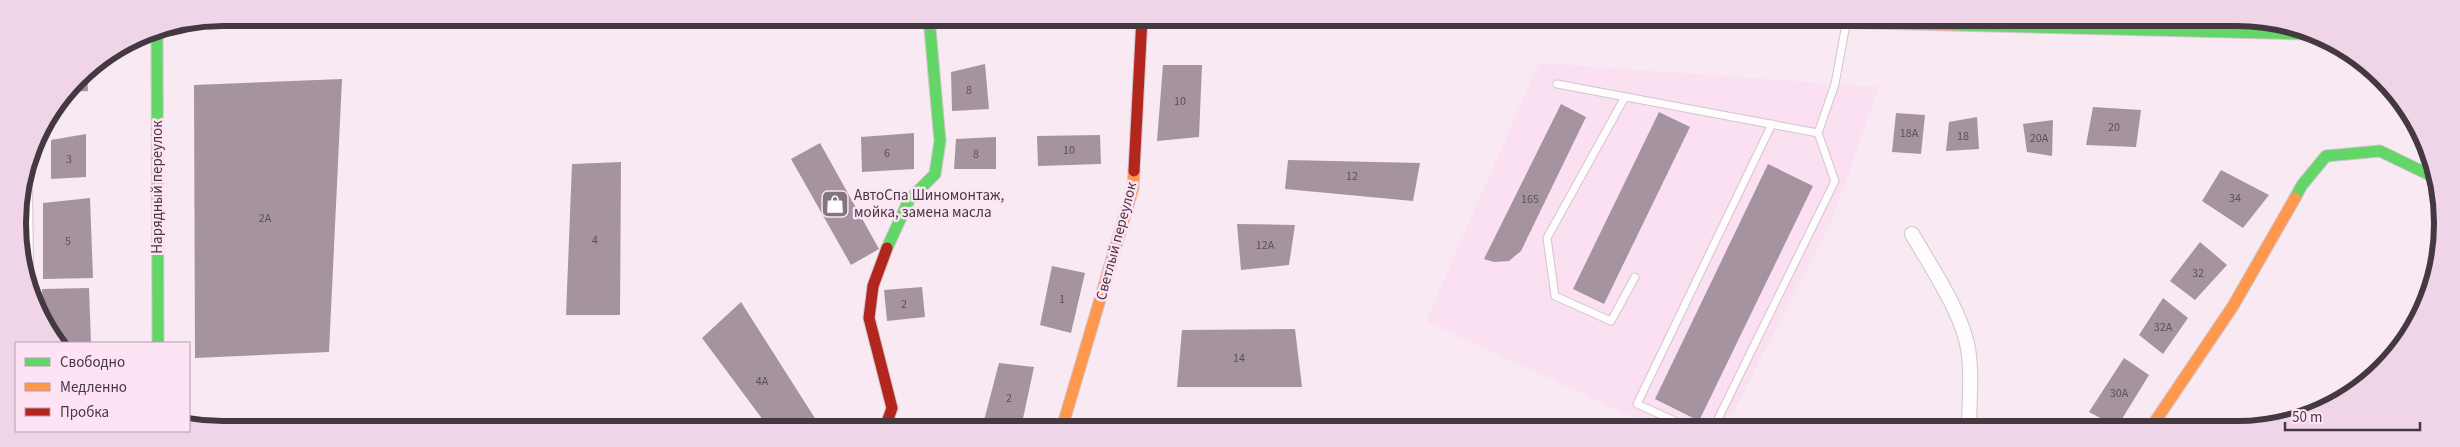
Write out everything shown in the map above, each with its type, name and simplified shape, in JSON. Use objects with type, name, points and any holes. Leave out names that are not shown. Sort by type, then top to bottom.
[{"type":"street","points":[[887,421],[892,408],[869,318],[873,286],[892,234],[909,200],[935,174],[940,141],[930,26]]},
{"type":"street","name":"Светлый переулок","points":[[1064,421],[1134,188],[1142,26]]},
{"type":"street","points":[[2103,26],[2289,33]]},
{"type":"street","name":"Нарядный переулок","points":[[157,38],[158,342]]},
{"type":"street","points":[[2155,421],[2234,306],[2302,185],[2326,156],[2380,151],[2427,174]]},
{"type":"street","points":[[1912,234],[1945,292],[1961,326],[1969,355],[1969,421]]},
{"type":"lane","points":[[1717,421],[1835,181],[1818,133],[1835,84],[1846,26]]},
{"type":"lane","points":[[1557,84],[1818,133]]},
{"type":"lane","points":[[1625,97],[1546,238],[1555,296],[1611,321],[1635,277]]},
{"type":"lane","points":[[1675,421],[1637,404],[1772,124]]},
{"type":"shaded area","points":[[1539,63],[1879,87],[1831,222],[1729,421],[1641,421],[1426,321]]},
{"type":"building","points":[[985,64],[989,109],[952,111],[951,72]]},
{"type":"building","points":[[1163,65],[1202,65],[1199,137],[1157,141]]},
{"type":"building","points":[[342,79],[329,352],[195,358],[194,85]]},
{"type":"building","points":[[87,81],[88,91],[76,92]]},
{"type":"building","points":[[1561,104],[1586,117],[1521,251],[1509,261],[1494,262],[1484,259]]},
{"type":"building","points":[[2093,107],[2141,110],[2136,147],[2086,145]]},
{"type":"building","points":[[1659,112],[1690,127],[1604,304],[1573,289]]},
{"type":"building","points":[[1896,113],[1925,115],[1921,154],[1892,152]]},
{"type":"building","points":[[1977,117],[1979,149],[1946,151],[1949,122]]},
{"type":"building","points":[[2053,120],[2052,156],[2027,152],[2023,124]]},
{"type":"building","points":[[914,133],[914,169],[862,172],[861,137]]},
{"type":"building","points":[[86,134],[86,177],[51,179],[51,140]]},
{"type":"building","points":[[1100,135],[1101,164],[1038,166],[1037,136]]},
{"type":"building","points":[[996,137],[996,169],[954,169],[956,139]]},
{"type":"building","name":"АвтоСпа Шиномонтаж, мойка, замена масла","points":[[820,143],[879,249],[851,265],[791,159]]},
{"type":"building","points":[[1288,160],[1420,163],[1413,201],[1285,189]]},
{"type":"building","points":[[621,162],[620,315],[566,315],[572,164]]},
{"type":"building","points":[[1768,164],[1813,186],[1699,421],[1655,399]]},
{"type":"building","points":[[2221,170],[2269,195],[2243,228],[2202,201]]},
{"type":"building","points":[[90,198],[93,278],[43,279],[43,203]]},
{"type":"building","points":[[1237,224],[1295,225],[1289,265],[1241,270]]},
{"type":"building","points":[[2200,242],[2227,265],[2195,300],[2170,281]]},
{"type":"building","points":[[1052,266],[1085,273],[1071,333],[1040,325]]},
{"type":"building","points":[[922,287],[925,317],[887,321],[884,290]]},
{"type":"building","points":[[89,288],[91,342],[66,342],[42,302],[42,289]]},
{"type":"building","points":[[2163,298],[2188,318],[2163,354],[2139,335]]},
{"type":"building","points":[[741,302],[817,421],[764,421],[702,338]]},
{"type":"building","points":[[1295,329],[1302,387],[1177,387],[1182,330]]},
{"type":"building","points":[[2400,333],[2401,333],[2393,344],[2383,356]]},
{"type":"building","points":[[2124,358],[2149,375],[2121,421],[2106,421],[2089,412]]},
{"type":"building","points":[[999,363],[1034,367],[1022,421],[984,421]]},
{"type":"traffic: fast","points":[[887,248],[909,200],[935,174],[940,141],[930,26]]},
{"type":"traffic: fast","points":[[1993,26],[2290,34]]},
{"type":"traffic: fast","points":[[157,38],[158,342]]},
{"type":"traffic: fast","points":[[2295,198],[2302,185],[2326,156],[2380,151],[2427,174]]},
{"type":"traffic: slow","points":[[1064,421],[1133,188],[1134,171]]},
{"type":"traffic: slow","points":[[2155,421],[2233,306],[2295,198]]},
{"type":"traffic: jam","points":[[1134,171],[1142,26]]},
{"type":"traffic: jam","points":[[887,248],[873,286],[869,318],[892,408],[887,421]]},
{"type":"place","name":"АвтоСпа Шиномонтаж, мойка, замена масла","points":[[835,204]]}]
